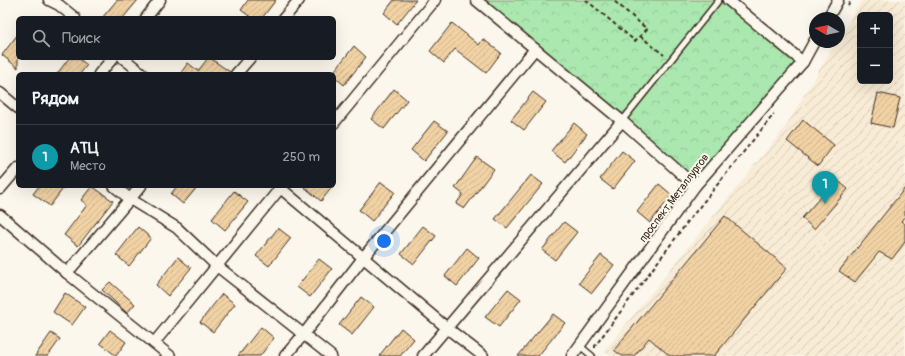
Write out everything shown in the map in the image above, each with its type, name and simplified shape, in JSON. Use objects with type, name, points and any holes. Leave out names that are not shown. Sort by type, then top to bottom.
[{"type":"street","points":[[49,0],[59,5],[73,16]]},
{"type":"street","points":[[148,16],[160,0]]},
{"type":"street","points":[[286,16],[299,0]]},
{"type":"street","points":[[336,121],[435,0]]},
{"type":"street","points":[[476,0],[622,121],[695,186]]},
{"type":"street","points":[[728,0],[803,62]]},
{"type":"street","points":[[831,12],[838,0]]},
{"type":"street","name":"проспект Металлургов","points":[[572,356],[695,186],[803,62],[811,48]]},
{"type":"street","points":[[285,356],[363,258],[535,49]]},
{"type":"street","points":[[101,72],[111,60]]},
{"type":"street","points":[[126,60],[140,72]]},
{"type":"street","points":[[238,72],[248,60]]},
{"type":"street","points":[[0,93],[16,106]]},
{"type":"street","points":[[423,356],[622,121]]},
{"type":"street","points":[[0,189],[16,170]]},
{"type":"street","points":[[116,188],[130,199],[177,228],[217,266],[330,356]]},
{"type":"street","points":[[67,273],[139,188]]},
{"type":"street","points":[[154,342],[279,188]]},
{"type":"street","points":[[281,188],[447,328],[483,356]]},
{"type":"street","points":[[0,215],[67,273],[170,356]]},
{"type":"lane","points":[[622,121],[719,0]]},
{"type":"lane","points":[[580,346],[594,354]]},
{"type":"path","points":[[586,0],[635,41],[647,29],[613,0]]},
{"type":"path","points":[[640,36],[671,60]]},
{"type":"path","points":[[594,354],[595,346],[689,220],[776,111]]},
{"type":"shaded area","points":[[862,0],[905,0],[905,356],[610,356],[604,351],[784,129],[832,48],[845,48],[845,28]]},
{"type":"green space","points":[[480,0],[724,0],[801,59],[699,181]]},
{"type":"building","points":[[117,0],[138,0],[125,16],[104,16]]},
{"type":"building","points":[[248,0],[276,0],[264,16],[249,16],[241,10]]},
{"type":"building","points":[[394,0],[416,0],[397,24],[384,13]]},
{"type":"building","points":[[452,23],[479,45],[483,39],[501,53],[486,73],[455,49],[444,63],[430,51]]},
{"type":"building","points":[[16,37],[16,60],[18,60],[18,68],[2,55]]},
{"type":"building","points":[[354,46],[366,57],[344,85],[336,78],[336,72],[334,72]]},
{"type":"building","points":[[68,60],[81,60],[87,65],[82,72],[58,72]]},
{"type":"building","points":[[206,60],[213,60],[230,72],[181,72],[188,63],[198,71]]},
{"type":"building","points":[[394,89],[407,100],[384,129],[371,119]]},
{"type":"building","points":[[533,92],[546,102],[524,130],[511,120]]},
{"type":"building","points":[[878,93],[900,98],[893,128],[871,123]]},
{"type":"building","points":[[803,120],[834,145],[818,166],[787,141]]},
{"type":"building","points":[[434,121],[448,131],[424,161],[411,150]]},
{"type":"building","points":[[574,123],[587,134],[565,162],[551,151]]},
{"type":"building","points":[[622,151],[635,161],[613,189],[600,179]]},
{"type":"building","points":[[477,157],[494,169],[464,209],[456,204],[463,194],[455,188]]},
{"type":"building","points":[[531,175],[543,184],[507,228],[495,219]]},
{"type":"building","points":[[836,179],[848,189],[814,229],[802,218]]},
{"type":"building","points":[[381,182],[395,192],[372,221],[359,210]]},
{"type":"building","points":[[659,184],[672,195],[650,223],[637,212]]},
{"type":"building","points":[[38,188],[64,188],[50,206],[33,194]]},
{"type":"building","points":[[90,188],[95,188],[113,201],[78,246],[64,235],[87,205],[81,200]]},
{"type":"building","points":[[176,188],[196,188],[183,204],[171,194]]},
{"type":"building","points":[[305,188],[331,188],[321,201]]},
{"type":"building","points":[[905,188],[905,216],[901,221],[905,224],[905,242],[892,259],[879,252],[855,282],[839,271]]},
{"type":"building","points":[[234,191],[248,202],[225,230],[212,219]]},
{"type":"building","points":[[725,216],[787,268],[714,356],[670,356],[649,338],[634,356],[622,356],[614,350]]},
{"type":"building","points":[[564,222],[577,232],[555,260],[542,250]]},
{"type":"building","points":[[423,226],[436,236],[414,264],[401,254]]},
{"type":"building","points":[[138,227],[151,238],[129,266],[116,255]]},
{"type":"building","points":[[278,228],[291,238],[269,266],[256,256]]},
{"type":"building","points":[[467,248],[479,258],[457,286],[445,276]]},
{"type":"building","points":[[601,255],[614,265],[592,293],[579,283]]},
{"type":"building","points":[[178,257],[191,268],[168,296],[156,285]]},
{"type":"building","points":[[319,259],[332,269],[310,297],[297,287]]},
{"type":"building","points":[[110,282],[135,304],[127,313],[102,290]]},
{"type":"building","points":[[508,289],[521,299],[499,327],[485,317]]},
{"type":"building","points":[[65,293],[85,307],[72,325],[53,312]]},
{"type":"building","points":[[222,294],[235,304],[213,332],[200,322]]},
{"type":"building","points":[[361,297],[374,307],[352,335],[339,325]]},
{"type":"building","points":[[553,314],[565,323],[538,356],[518,356]]},
{"type":"building","points":[[261,327],[274,338],[260,356],[238,356]]},
{"type":"building","points":[[401,328],[414,339],[400,356],[379,356]]},
{"type":"building","points":[[110,330],[126,342],[116,356],[100,343]]},
{"type":"building","points":[[51,333],[60,339],[48,356],[35,356]]},
{"type":"place","name":"АТЦ","points":[[825,204]]}]
